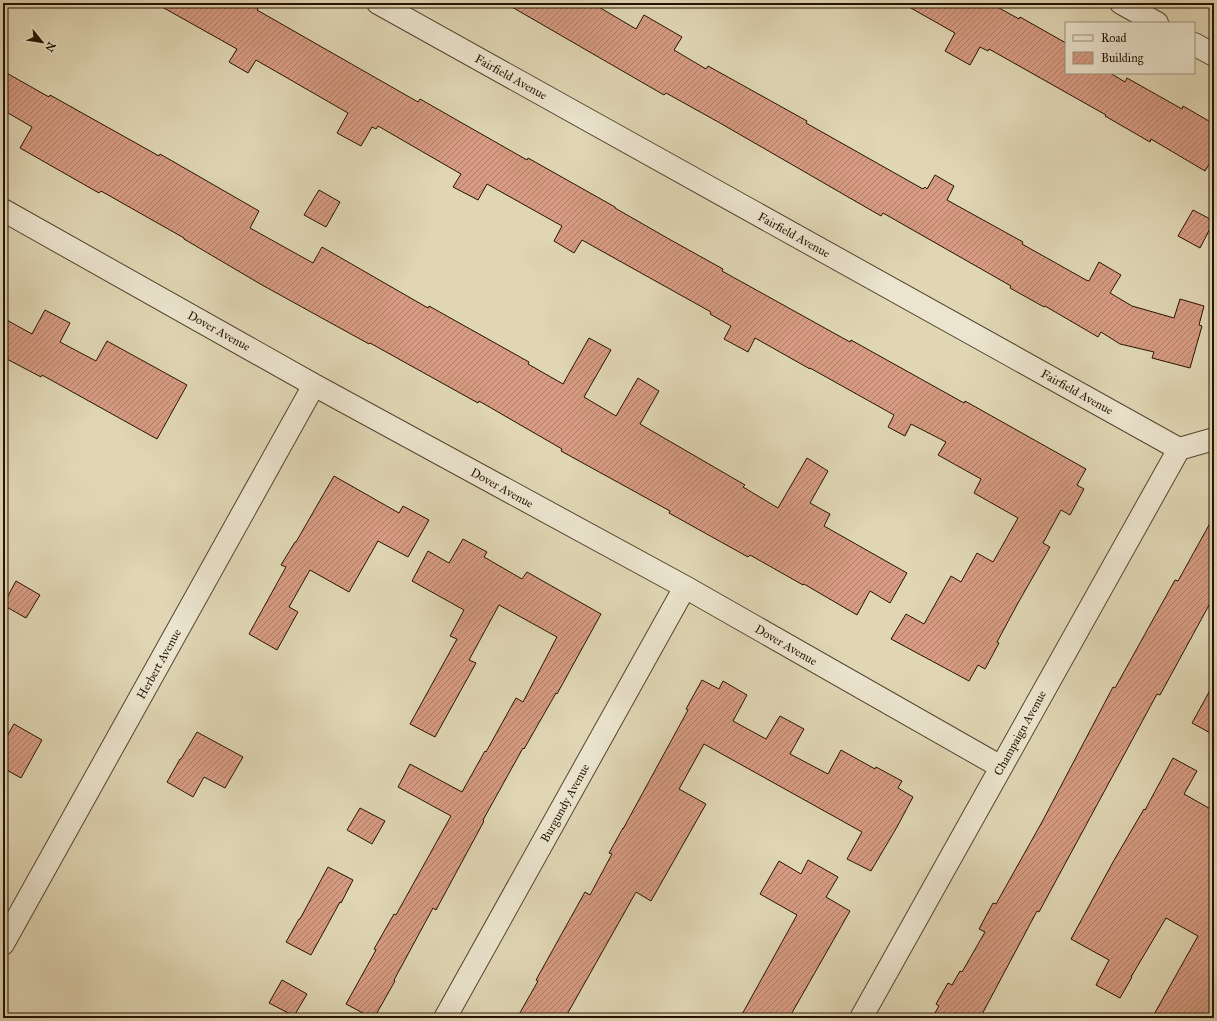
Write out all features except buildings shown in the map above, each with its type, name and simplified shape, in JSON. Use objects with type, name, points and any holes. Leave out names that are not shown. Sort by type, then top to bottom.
[{"type":"street","name":"Fairfield Avenue","points":[[378,3],[1179,449]]},
{"type":"street","points":[[1121,3],[1155,22]]},
{"type":"street","points":[[1195,45],[1214,55]]},
{"type":"street","name":"Dover Avenue","points":[[3,210],[314,385],[685,587],[1001,767]]},
{"type":"street","name":"Herbert Avenue","points":[[3,944],[314,385]]},
{"type":"street","points":[[1179,449],[1214,439]]},
{"type":"street","name":"Champaign Avenue","points":[[861,1018],[1179,449]]},
{"type":"street","name":"Burgundy Avenue","points":[[445,1018],[685,587]]}]
